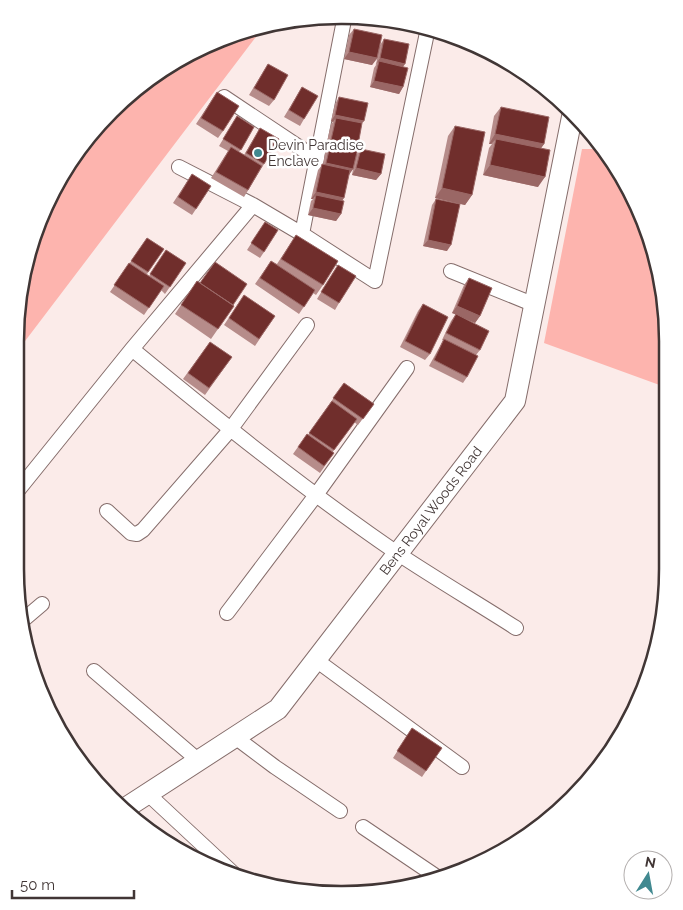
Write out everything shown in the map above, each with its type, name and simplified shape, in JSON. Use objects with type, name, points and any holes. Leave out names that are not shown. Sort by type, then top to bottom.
[{"type":"street","points":[[302,234],[343,24]]},
{"type":"street","points":[[179,167],[253,205],[302,234],[374,281],[426,36]]},
{"type":"street","points":[[219,94],[317,159]]},
{"type":"street","name":"Bens Royal Woods Road","points":[[130,805],[278,709],[515,401],[572,123]]},
{"type":"street","points":[[24,483],[132,348],[253,205]]},
{"type":"street","points":[[451,271],[534,305]]},
{"type":"street","points":[[107,511],[131,532],[138,534],[143,530],[230,430],[307,325]]},
{"type":"street","points":[[132,348],[230,430],[316,496],[398,554],[516,628]]},
{"type":"street","points":[[227,614],[316,496],[407,368]]},
{"type":"street","points":[[27,616],[42,604]]},
{"type":"street","points":[[316,660],[462,767]]},
{"type":"street","points":[[94,672],[198,761]]},
{"type":"street","points":[[235,737],[340,812]]},
{"type":"street","points":[[148,794],[222,863]]},
{"type":"street","points":[[363,827],[431,873]]},
{"type":"shaded area","points":[[257,36],[24,342],[26,300],[41,239],[66,183],[89,148],[117,117],[148,89],[165,77],[220,48]]},
{"type":"shaded area","points":[[582,149],[595,149],[617,183],[626,201],[635,220],[648,259],[657,300],[659,321],[659,385],[544,343]]},
{"type":"building","points":[[354,29],[382,35],[377,58],[349,52]]},
{"type":"building","points":[[384,39],[409,44],[405,64],[380,58]]},
{"type":"building","points":[[379,61],[408,68],[403,87],[374,81]]},
{"type":"building","points":[[268,64],[288,75],[274,100],[254,88]]},
{"type":"building","points":[[302,87],[318,96],[304,119],[289,110]]},
{"type":"building","points":[[217,92],[239,106],[223,131],[201,118]]},
{"type":"building","points":[[339,97],[368,103],[364,121],[335,115]]},
{"type":"building","points":[[501,107],[549,117],[544,144],[495,134]]},
{"type":"building","points":[[237,116],[254,127],[241,150],[223,139]]},
{"type":"building","points":[[336,118],[362,123],[358,145],[331,140]]},
{"type":"building","points":[[455,126],[485,132],[472,195],[442,188]]},
{"type":"building","name":"Devin Paradise Enclave","points":[[260,128],[279,139],[264,164],[246,153]]},
{"type":"building","points":[[496,139],[550,150],[545,177],[490,165]]},
{"type":"building","points":[[331,142],[358,148],[353,169],[326,163]]},
{"type":"building","points":[[231,147],[262,166],[248,190],[216,172]]},
{"type":"building","points":[[361,149],[385,154],[381,174],[356,168]]},
{"type":"building","points":[[322,164],[350,170],[344,198],[316,192]]},
{"type":"building","points":[[192,174],[211,186],[196,209],[178,197]]},
{"type":"building","points":[[316,195],[344,201],[341,214],[313,208]]},
{"type":"building","points":[[436,199],[460,204],[451,245],[428,240]]},
{"type":"building","points":[[265,222],[278,230],[264,252],[251,243]]},
{"type":"building","points":[[296,235],[338,261],[323,285],[281,259]]},
{"type":"building","points":[[147,238],[164,249],[148,272],[131,261]]},
{"type":"building","points":[[166,250],[186,263],[170,287],[150,274]]},
{"type":"building","points":[[271,261],[315,290],[304,307],[260,278]]},
{"type":"building","points":[[215,262],[247,284],[233,305],[200,283]]},
{"type":"building","points":[[129,263],[164,286],[149,308],[114,285]]},
{"type":"building","points":[[338,265],[356,276],[339,303],[321,292]]},
{"type":"building","points":[[469,278],[492,288],[480,316],[457,306]]},
{"type":"building","points":[[197,281],[234,306],[218,329],[181,305]]},
{"type":"building","points":[[244,295],[275,316],[259,339],[229,318]]},
{"type":"building","points":[[423,304],[448,317],[430,354],[405,341]]},
{"type":"building","points":[[456,314],[489,331],[480,350],[446,333]]},
{"type":"building","points":[[444,339],[478,356],[467,377],[434,360]]},
{"type":"building","points":[[210,342],[232,357],[209,388],[188,373]]},
{"type":"building","points":[[344,383],[374,404],[363,419],[333,398]]},
{"type":"building","points":[[332,401],[357,419],[334,450],[309,433]]},
{"type":"building","points":[[307,434],[334,453],[324,466],[298,447]]},
{"type":"building","points":[[412,728],[442,748],[426,771],[397,751]]},
{"type":"place","name":"Devin Paradise Enclave","points":[[258,153]]}]
